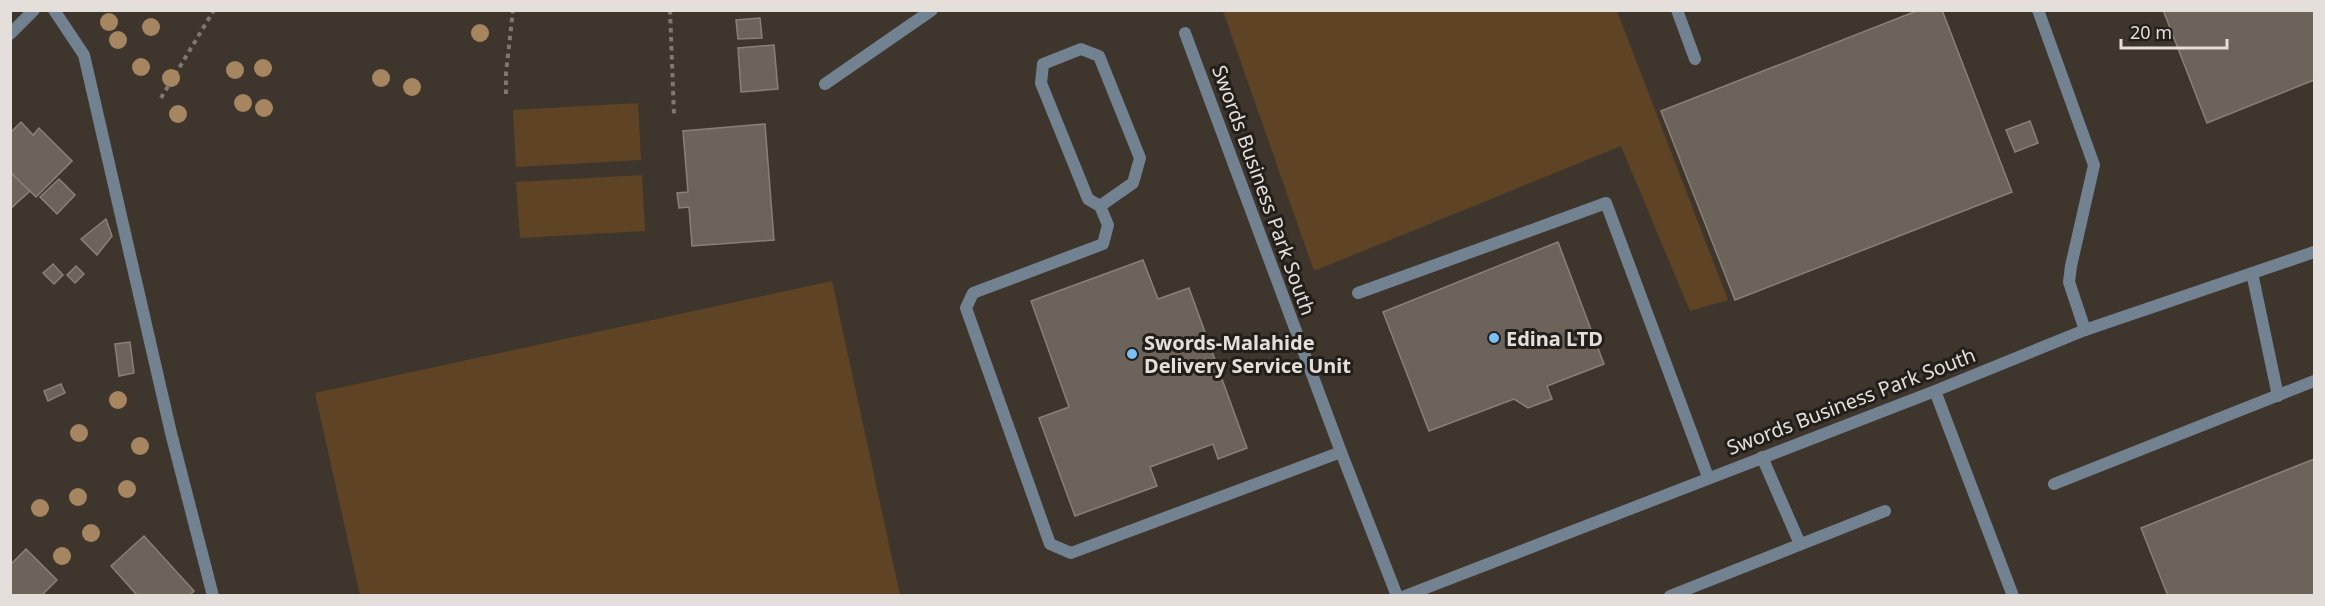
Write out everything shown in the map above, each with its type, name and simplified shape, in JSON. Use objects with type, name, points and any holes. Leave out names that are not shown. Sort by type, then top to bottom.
[{"type":"street","points":[[10,34],[34,10]]},
{"type":"street","points":[[54,10],[84,55],[171,433],[213,596]]},
{"type":"street","points":[[825,84],[932,10]]},
{"type":"street","points":[[1677,10],[1695,59]]},
{"type":"street","points":[[2038,10],[2094,165],[2069,282],[2085,330]]},
{"type":"street","name":"Swords Business Park South","points":[[1185,33],[1397,596]]},
{"type":"street","points":[[1100,206],[1133,183],[1140,158],[1099,56],[1081,49],[1043,64],[1041,84],[1088,199],[1100,206],[1108,225],[1103,244],[973,293],[966,308],[1050,544],[1071,553],[1341,452]]},
{"type":"street","points":[[1358,292],[1606,203],[1708,477]]},
{"type":"street","name":"Swords Business Park South","points":[[1405,596],[1935,391],[2085,330],[2314,252]]},
{"type":"street","points":[[2252,273],[2278,396]]},
{"type":"street","points":[[2054,484],[2314,381]]},
{"type":"street","points":[[1935,391],[2013,596]]},
{"type":"street","points":[[1762,457],[1800,544]]},
{"type":"street","points":[[1670,596],[1885,512]]},
{"type":"path","points":[[161,98],[214,10]]},
{"type":"path","points":[[506,94],[513,10]]},
{"type":"path","points":[[670,10],[674,115]]},
{"type":"shaded area","points":[[1223,11],[1617,11],[1728,300],[1690,311],[1621,146],[1314,271]]},
{"type":"shaded area","points":[[638,103],[641,160],[516,167],[513,110]]},
{"type":"shaded area","points":[[642,175],[645,231],[520,238],[516,182]]},
{"type":"shaded area","points":[[832,281],[900,595],[360,595],[315,393]]},
{"type":"building","points":[[1919,10],[1942,10],[2012,192],[1735,300],[1661,111]]},
{"type":"building","points":[[2163,10],[2314,10],[2314,80],[2207,123]]},
{"type":"building","points":[[760,18],[762,38],[738,39],[736,20]]},
{"type":"building","points":[[774,45],[778,89],[741,92],[738,48]]},
{"type":"building","points":[[2030,121],[2038,143],[2015,152],[2006,130]]},
{"type":"building","points":[[21,122],[33,135],[39,128],[72,161],[36,197],[10,172],[10,133]]},
{"type":"building","points":[[765,124],[774,240],[692,246],[689,207],[679,208],[677,193],[688,192],[683,131]]},
{"type":"building","points":[[10,172],[30,191],[10,209]]},
{"type":"building","points":[[59,179],[75,195],[57,214],[40,197]]},
{"type":"building","points":[[106,219],[112,236],[97,255],[81,239]]},
{"type":"building","name":"Edina LTD","points":[[1558,242],[1604,364],[1547,386],[1552,399],[1528,408],[1514,399],[1429,431],[1383,312]]},
{"type":"building","name":"Swords-Malahide Delivery Service Unit","points":[[1143,260],[1158,299],[1189,288],[1247,448],[1218,459],[1213,444],[1150,467],[1157,486],[1075,516],[1039,418],[1069,407],[1031,301]]},
{"type":"building","points":[[53,264],[63,275],[54,284],[43,273]]},
{"type":"building","points":[[76,266],[84,274],[75,283],[67,275]]},
{"type":"building","points":[[130,342],[134,373],[119,376],[115,344]]},
{"type":"building","points":[[61,384],[65,393],[48,401],[44,391]]},
{"type":"building","points":[[2314,459],[2314,596],[2168,596],[2141,528]]},
{"type":"building","points":[[144,536],[194,591],[189,596],[134,596],[136,594],[111,566]]},
{"type":"building","points":[[26,549],[57,580],[41,596],[10,596],[10,565]]},
{"type":"place","name":"Edina LTD","points":[[1494,338]]},
{"type":"place","name":"Swords-Malahide Delivery Service Unit","points":[[1132,354]]}]
